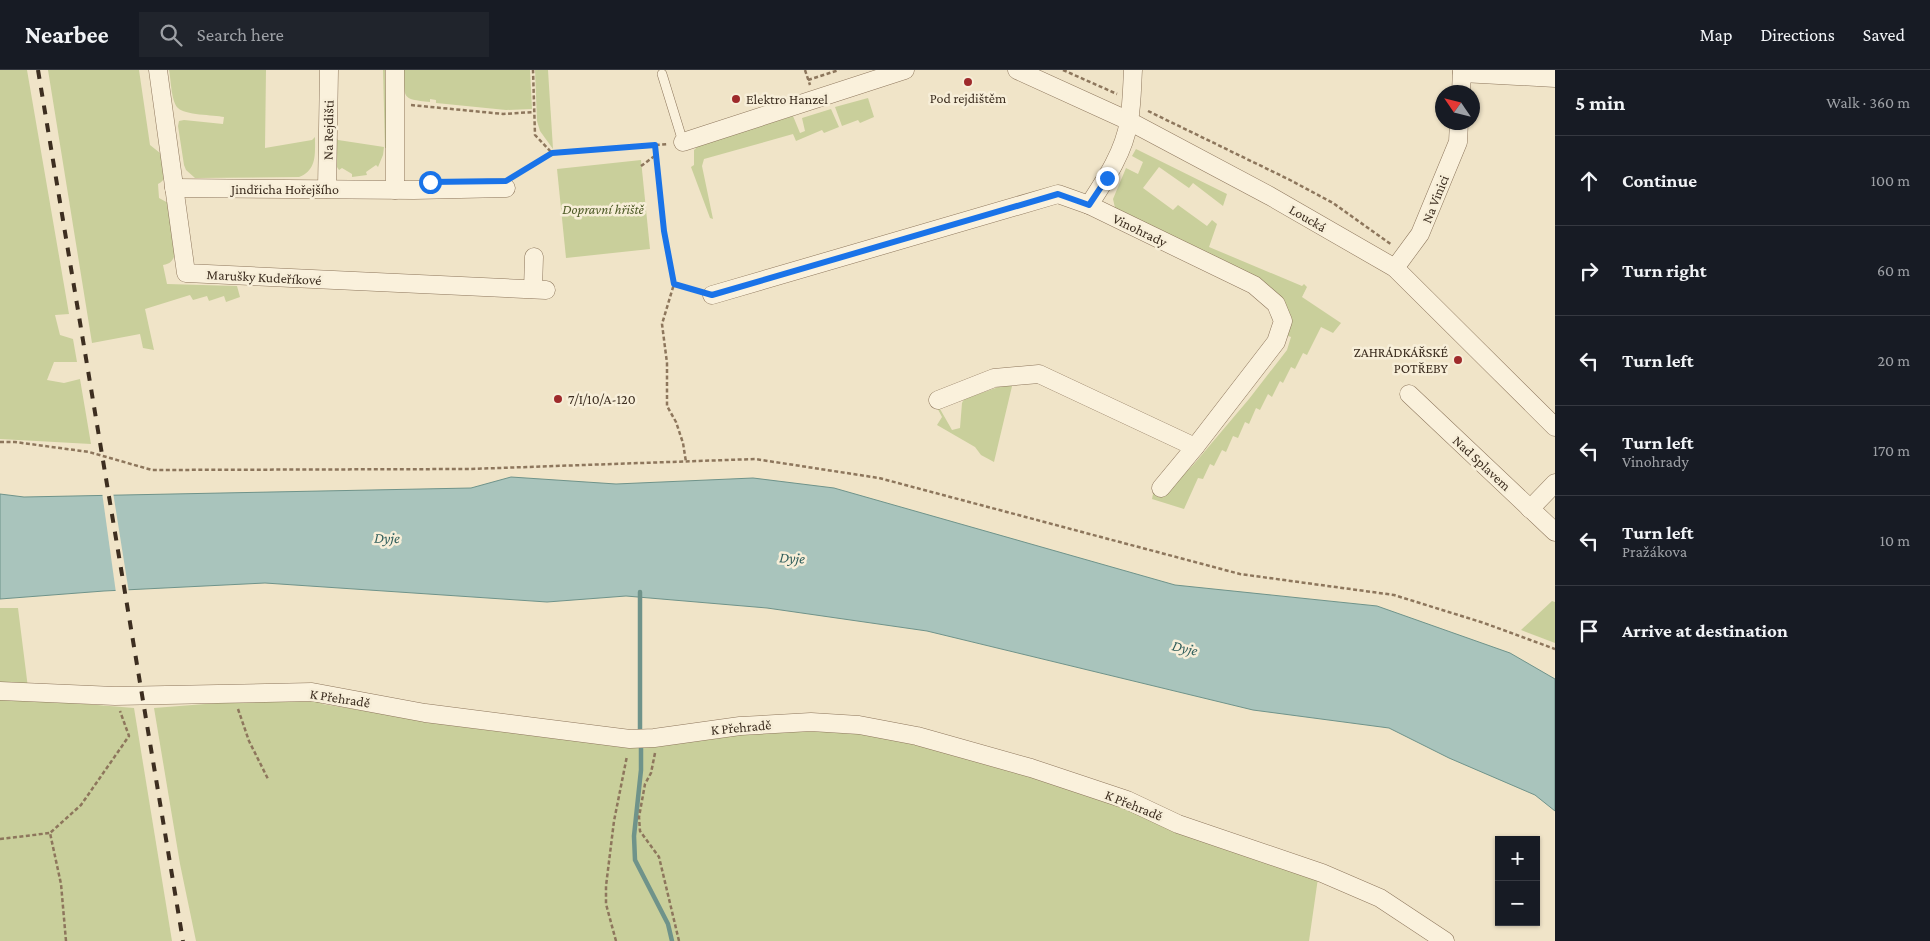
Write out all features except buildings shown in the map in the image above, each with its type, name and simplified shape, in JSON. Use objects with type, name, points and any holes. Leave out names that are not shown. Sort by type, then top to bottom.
[{"type":"street","name":"Marušky Kudeříkové","points":[[158,70],[186,273],[540,290],[534,256]]},
{"type":"street","name":"Na Rejdišti","points":[[327,189],[329,70]]},
{"type":"street","points":[[395,70],[395,190]]},
{"type":"street","points":[[683,142],[905,70]]},
{"type":"street","name":"Loucká","points":[[1017,70],[1129,121],[1270,196],[1395,268],[1555,427]]},
{"type":"street","points":[[1089,205],[1107,178],[1120,152],[1129,121],[1133,70]]},
{"type":"street","points":[[1461,85],[1462,72],[1555,78]]},
{"type":"street","name":"Na Vinici","points":[[1395,268],[1420,234],[1458,142],[1459,130]]},
{"type":"street","name":"Jindřicha Hořejšího","points":[[174,188],[395,190],[506,188]]},
{"type":"street","name":"Vinohrady","points":[[712,295],[1058,194],[1089,205],[1254,285],[1276,304],[1283,321],[1276,342],[1161,488]]},
{"type":"street","points":[[938,400],[994,378],[1039,374],[1195,447]]},
{"type":"street","name":"Nad Splavem","points":[[1409,394],[1555,532]]},
{"type":"street","points":[[1530,509],[1555,483]]},
{"type":"street","name":"K Přehradě","points":[[0,692],[115,696],[312,692],[425,713],[630,739],[654,738],[740,726],[811,722],[859,725],[917,736],[1031,768],[1127,800],[1178,824],[1322,873],[1380,898],[1445,941]]},
{"type":"lane","points":[[662,74],[683,142]]},
{"type":"path","points":[[533,70],[535,135],[552,153]]},
{"type":"path","points":[[808,80],[839,70]]},
{"type":"path","points":[[1063,70],[1118,95]]},
{"type":"path","points":[[404,105],[503,114],[534,112]]},
{"type":"path","points":[[1142,108],[1333,203],[1396,248]]},
{"type":"path","points":[[506,188],[506,181],[552,153],[683,142]]},
{"type":"path","points":[[655,145],[664,231],[674,284],[662,324],[667,363],[667,406],[676,422],[683,443],[686,462]]},
{"type":"path","points":[[641,166],[656,155]]},
{"type":"path","points":[[674,284],[712,295]]},
{"type":"path","points":[[0,442],[15,442],[89,452],[152,470],[470,469],[755,459],[879,478],[1240,574],[1394,595],[1484,623],[1555,649]]},
{"type":"path","points":[[233,693],[249,742],[268,779]]},
{"type":"path","points":[[0,838],[50,833],[80,806],[129,736],[115,696]]},
{"type":"path","points":[[654,738],[655,755],[651,773],[645,784],[639,817],[640,831],[659,857],[679,941]]},
{"type":"path","points":[[616,941],[606,904],[606,886],[614,820],[630,739]]},
{"type":"path","points":[[50,833],[61,884],[66,941]]},
{"type":"green space","points":[[0,70],[27,70],[69,314],[55,315],[60,335],[73,339],[77,362],[54,362],[47,380],[64,383],[80,379],[91,444],[0,439]]},
{"type":"green space","points":[[48,70],[139,70],[150,145],[165,157],[166,172],[162,182],[158,184],[159,198],[170,204],[175,254],[171,262],[163,265],[167,284],[237,286],[240,297],[226,302],[224,296],[209,301],[207,296],[193,300],[190,295],[145,309],[154,350],[143,348],[140,334],[92,343]]},
{"type":"green space","points":[[169,70],[266,70],[265,148],[312,140],[315,137],[312,166],[305,174],[299,177],[195,178],[186,170],[184,165],[178,126],[179,121],[223,124],[224,117],[186,112],[178,108],[173,96]]},
{"type":"green space","points":[[383,70],[385,70],[387,148],[385,148]]},
{"type":"green space","points":[[404,70],[530,70],[532,109],[506,110],[436,103],[436,100],[430,99],[430,102],[413,100],[405,92]]},
{"type":"green space","points":[[535,70],[548,70],[553,149],[540,131],[537,121]]},
{"type":"green space","points":[[868,98],[874,117],[860,123],[858,120],[842,126],[835,107]]},
{"type":"green space","points":[[831,109],[839,127],[824,133],[822,130],[796,141],[793,134],[704,159],[702,166],[713,219],[710,218],[691,167],[694,165],[694,150],[699,145],[793,116],[800,133],[805,131],[802,118]]},
{"type":"green space","points":[[335,136],[338,140],[384,147],[378,167],[376,165],[366,172],[367,175],[352,177],[352,174],[342,168],[339,170],[335,164]]},
{"type":"green space","points":[[1136,149],[1227,194],[1223,206],[1193,183],[1189,188],[1159,167],[1143,188],[1173,210],[1178,205],[1207,226],[1212,220],[1217,224],[1209,247],[1302,286],[1304,284],[1307,287],[1302,297],[1341,323],[1333,333],[1321,327],[1307,355],[1303,353],[1295,369],[1291,367],[1283,383],[1280,381],[1272,397],[1268,394],[1260,410],[1256,408],[1249,424],[1245,422],[1238,438],[1233,436],[1226,452],[1222,450],[1214,466],[1210,464],[1203,479],[1198,478],[1184,509],[1152,499],[1155,484],[1181,477],[1194,464],[1249,399],[1287,350],[1291,337],[1288,336],[1287,313],[1115,208],[1113,199],[1126,168],[1138,174],[1143,162],[1132,156]]},
{"type":"green space","name":"Dopravní hřiště","points":[[641,160],[650,249],[566,258],[557,169]]},
{"type":"green space","points":[[1013,382],[994,462],[981,455],[975,447],[937,425],[942,417],[930,394],[952,430],[960,428],[964,399]]},
{"type":"green space","points":[[1552,601],[1555,602],[1555,643],[1521,630]]},
{"type":"green space","points":[[0,608],[18,608],[28,688],[0,686]]},
{"type":"green space","points":[[0,697],[134,708],[172,941],[0,941]]},
{"type":"green space","points":[[282,698],[321,701],[322,704],[478,729],[637,747],[768,729],[868,733],[1019,768],[1318,878],[1309,941],[196,941],[180,864],[154,708]]},
{"type":"water","name":"Dyje","points":[[511,477],[616,484],[753,478],[834,488],[1175,585],[1377,606],[1510,653],[1555,679],[1555,811],[1535,795],[1449,758],[1389,728],[1253,710],[927,631],[767,608],[626,596],[547,602],[265,583],[104,591],[0,599],[0,494],[24,497],[471,488]]},
{"type":"pier","points":[[102,492],[113,492],[129,593],[116,593]]},
{"type":"waterway","points":[[640,592],[640,733]]},
{"type":"waterway","points":[[641,745],[641,770],[634,836],[635,860],[668,924],[672,941]]},
{"type":"railway","points":[[38,70],[183,941]]},
{"type":"place","name":"Pod rejdištěm","points":[[968,82]]},
{"type":"place","name":"Elektro Hanzel","points":[[736,99]]},
{"type":"place","name":"ZAHRÁDKÁŘSKÉ POTŘEBY","points":[[1458,360]]},
{"type":"place","name":"7/I/10/A-120","points":[[558,399]]},
{"type":"route","points":[[430,182],[506,181],[552,153],[655,145],[664,231],[674,284],[712,295],[1058,194],[1089,205],[1107,178]]}]
